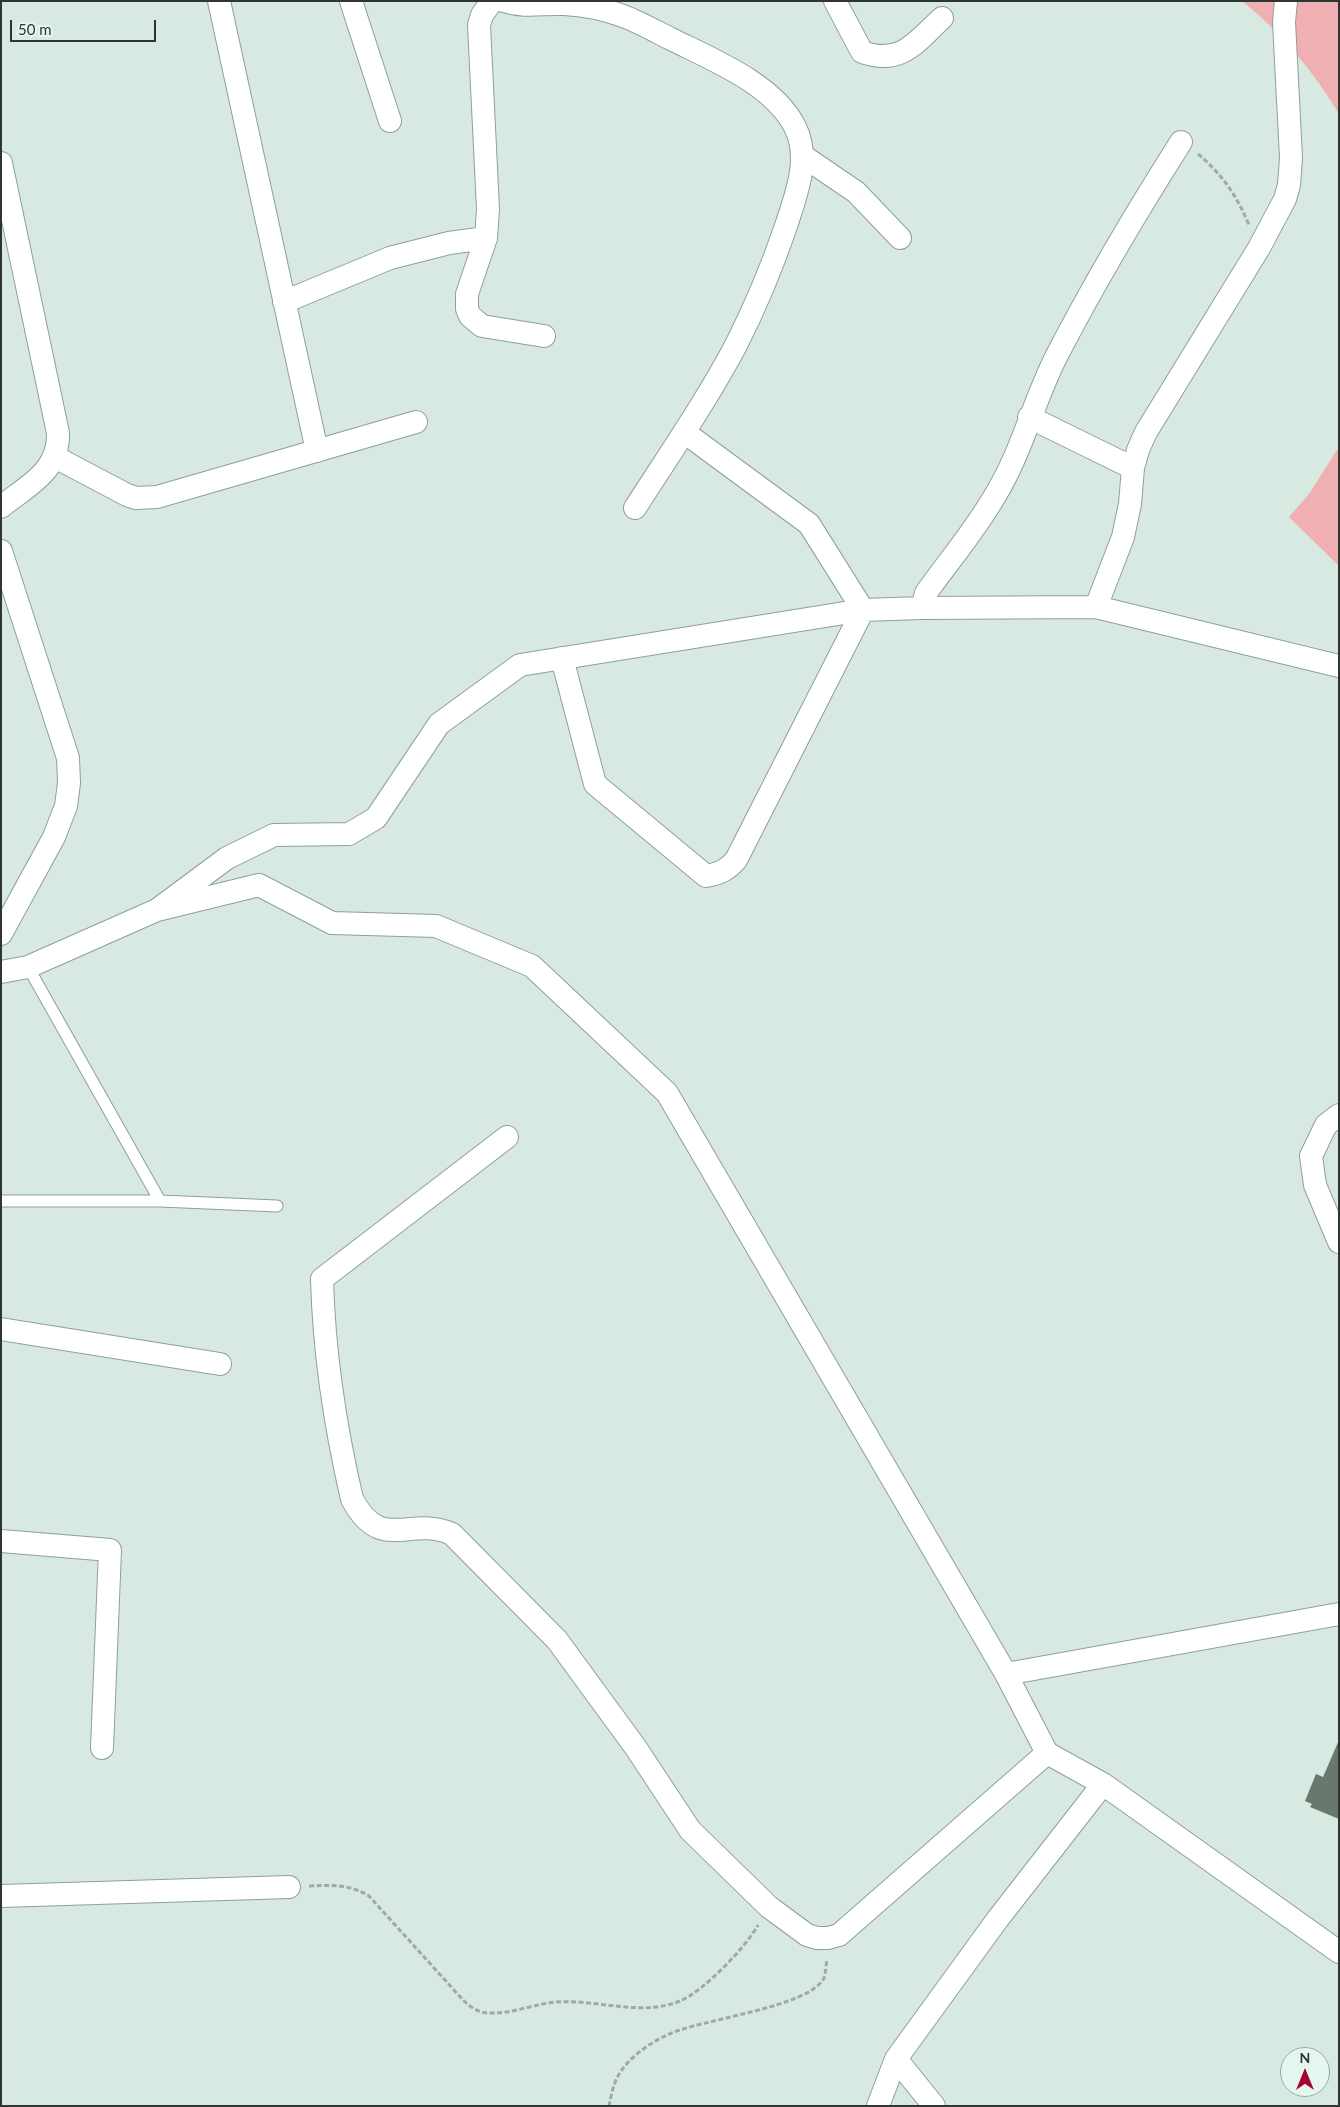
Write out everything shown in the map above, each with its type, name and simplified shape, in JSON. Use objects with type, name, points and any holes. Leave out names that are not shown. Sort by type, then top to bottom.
[{"type":"street","points":[[219,1],[316,451]]},
{"type":"street","points":[[351,1],[390,121]]},
{"type":"street","points":[[492,1],[482,14],[479,25],[488,209],[486,238],[465,302],[470,316],[482,326],[544,336]]},
{"type":"street","points":[[504,1],[517,6],[562,4],[606,10],[626,16],[749,80],[776,101],[795,126],[801,142],[802,156],[797,193],[770,272],[734,348],[684,432],[635,508]]},
{"type":"street","points":[[835,1],[862,52],[873,56],[892,56],[907,51],[942,18]]},
{"type":"street","points":[[1096,607],[1123,537],[1130,504],[1133,468],[1146,432],[1258,248],[1285,199],[1290,172],[1284,22],[1286,1]]},
{"type":"street","points":[[922,608],[926,594],[996,495],[1012,465],[1029,417],[1066,340],[1136,213],[1181,142]]},
{"type":"street","points":[[802,156],[856,192],[900,238]]},
{"type":"street","points":[[1,163],[58,434],[55,457],[42,474],[1,507]]},
{"type":"street","points":[[284,302],[390,258],[449,243],[486,238]]},
{"type":"street","points":[[1029,417],[1133,468]]},
{"type":"street","points":[[55,457],[127,495],[145,498],[157,497],[416,422]]},
{"type":"street","points":[[684,432],[809,524],[863,610]]},
{"type":"street","points":[[1,551],[68,758],[69,783],[66,806],[54,837],[1,934]]},
{"type":"street","points":[[157,910],[227,858],[274,834],[349,834],[376,818],[439,724],[520,665],[863,610],[1096,607],[1339,666]]},
{"type":"street","points":[[562,658],[595,784],[706,876],[718,874],[728,869],[736,860],[863,610]]},
{"type":"street","points":[[1,972],[28,967],[157,910],[259,885],[332,923],[436,926],[532,966],[667,1093],[1006,1674],[1047,1753],[1103,1784],[1339,1952]]},
{"type":"street","points":[[1339,1115],[1326,1125],[1311,1156],[1315,1185],[1339,1242]]},
{"type":"street","points":[[507,1137],[322,1279],[323,1326],[332,1399],[352,1499],[368,1523],[380,1530],[432,1528],[452,1534],[557,1640],[636,1748],[690,1830],[769,1907],[807,1935],[828,1938],[839,1935],[1047,1753]]},
{"type":"street","points":[[1,1329],[220,1364]]},
{"type":"street","points":[[1,1541],[110,1550],[102,1748]]},
{"type":"street","points":[[1006,1674],[1339,1614]]},
{"type":"street","points":[[878,2106],[896,2059],[997,1920],[1103,1784]]},
{"type":"street","points":[[1,1896],[289,1887]]},
{"type":"street","points":[[896,2059],[934,2106]]},
{"type":"lane","points":[[28,967],[160,1201]]},
{"type":"lane","points":[[1,1200],[160,1201],[277,1206]]},
{"type":"path","points":[[1181,142],[1209,163],[1231,188],[1240,203],[1258,248]]},
{"type":"path","points":[[289,1887],[340,1885],[358,1890],[369,1896],[378,1903],[462,2000],[476,2010],[486,2013],[497,2013],[556,2002],[584,2002],[641,2009],[666,2006],[696,1992],[738,1952],[753,1934],[769,1907]]},
{"type":"path","points":[[609,2106],[617,2077],[641,2051],[654,2042],[683,2029],[796,1998],[818,1985],[826,1970],[828,1938]]},
{"type":"shaded area","points":[[1242,1],[1339,1],[1339,114],[1319,83],[1296,53],[1257,13]]},
{"type":"shaded area","points":[[1339,447],[1339,566],[1289,517],[1309,494]]},
{"type":"building","points":[[1339,1740],[1339,1819],[1310,1807],[1312,1804],[1305,1801],[1316,1774],[1323,1777]]}]
